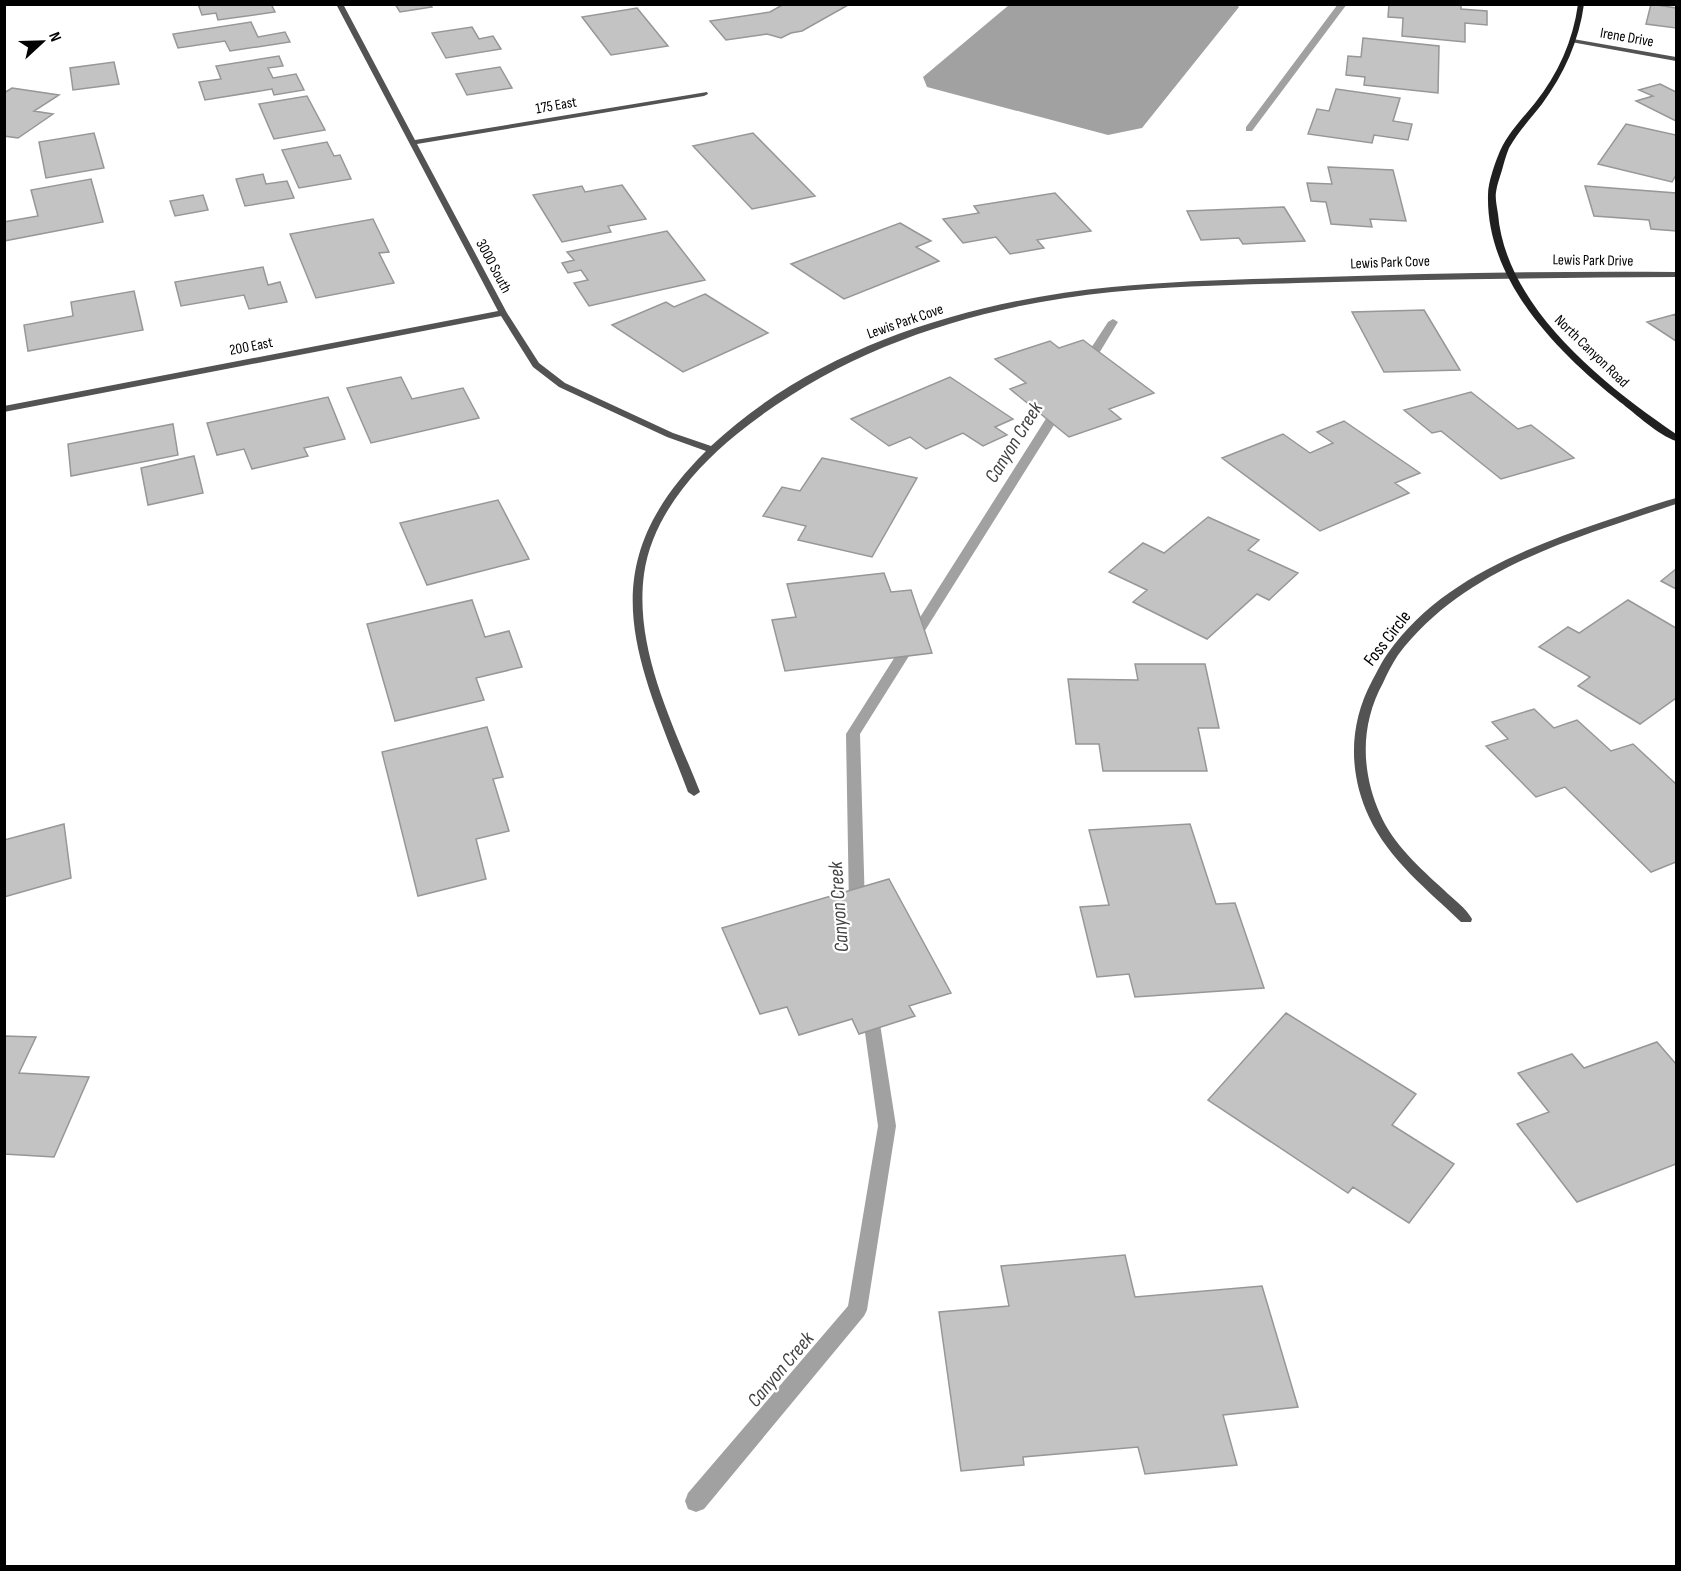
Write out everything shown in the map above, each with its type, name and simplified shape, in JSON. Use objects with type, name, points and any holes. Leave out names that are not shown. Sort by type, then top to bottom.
[{"type":"street","name":"3000 South","points":[[339,4],[503,313],[529,355],[546,375],[562,385],[665,433],[712,450]]},
{"type":"street","name":"North Canyon Road","points":[[1581,4],[1573,41],[1545,94],[1503,151],[1492,184],[1495,228],[1510,273],[1542,322],[1563,346],[1628,403],[1677,438]]},
{"type":"street","name":"Irene Drive","points":[[1573,41],[1677,59]]},
{"type":"street","name":"175 East","points":[[412,142],[704,93]]},
{"type":"street","name":"Lewis Park Drive","points":[[1510,273],[1677,275]]},
{"type":"street","name":"Lewis Park Cove","points":[[694,792],[643,647],[636,609],[639,573],[648,539],[663,509],[681,483],[712,450],[749,417],[778,396],[838,362],[903,336],[992,309],[1081,293],[1134,287],[1510,273]]},
{"type":"street","name":"200 East","points":[[4,409],[503,313]]},
{"type":"street","name":"Foss Circle","points":[[1466,919],[1407,860],[1384,833],[1366,796],[1358,758],[1362,717],[1380,671],[1410,631],[1445,599],[1490,571],[1542,548],[1677,501]]},
{"type":"shaded area","points":[[1236,4],[1239,7],[1142,128],[1108,135],[927,87],[923,77],[1009,5]]},
{"type":"building","points":[[198,4],[271,4],[275,12],[218,20],[216,13],[202,15]]},
{"type":"building","points":[[395,4],[430,4],[432,7],[400,12]]},
{"type":"building","points":[[784,4],[850,4],[802,31],[781,38],[767,34],[726,40],[710,21],[770,12]]},
{"type":"building","points":[[1389,4],[1461,4],[1461,9],[1487,11],[1487,25],[1465,23],[1465,42],[1402,36],[1403,18],[1388,17]]},
{"type":"building","points":[[1651,4],[1676,8],[1676,28],[1646,24]]},
{"type":"building","points":[[637,8],[668,46],[611,55],[582,17]]},
{"type":"building","points":[[251,22],[258,37],[285,32],[290,42],[230,51],[225,41],[178,48],[173,34]]},
{"type":"building","points":[[472,27],[479,39],[493,36],[501,49],[446,58],[432,33]]},
{"type":"building","points":[[1363,38],[1439,46],[1438,93],[1364,85],[1365,77],[1346,75],[1348,56],[1361,57]]},
{"type":"building","points":[[279,56],[283,66],[268,68],[273,78],[296,74],[304,90],[274,95],[272,89],[205,100],[199,82],[221,79],[216,66]]},
{"type":"building","points":[[114,62],[119,84],[73,90],[70,68]]},
{"type":"building","points":[[500,67],[512,88],[467,95],[456,74]]},
{"type":"building","points":[[1660,84],[1676,92],[1676,121],[1636,101],[1653,96],[1639,90]]},
{"type":"building","points":[[12,88],[59,95],[34,111],[53,114],[18,138],[4,136],[4,93]]},
{"type":"building","points":[[1336,89],[1400,98],[1393,121],[1412,124],[1408,140],[1374,135],[1372,143],[1308,134],[1317,109],[1329,111]]},
{"type":"building","points":[[307,96],[325,130],[274,139],[259,104]]},
{"type":"building","points":[[1626,124],[1676,135],[1676,175],[1672,182],[1598,164]]},
{"type":"building","points":[[94,133],[104,168],[46,178],[39,142]]},
{"type":"building","points":[[753,133],[815,196],[752,209],[693,146]]},
{"type":"building","points":[[327,142],[334,156],[340,155],[351,179],[299,188],[282,150]]},
{"type":"building","points":[[1328,167],[1393,170],[1406,221],[1370,219],[1372,227],[1331,224],[1326,202],[1311,201],[1307,183],[1332,184]]},
{"type":"building","points":[[263,174],[266,184],[287,181],[294,198],[245,206],[236,179]]},
{"type":"building","points":[[91,179],[103,222],[4,241],[4,222],[38,216],[31,190]]},
{"type":"building","points":[[622,185],[646,219],[608,226],[611,232],[562,242],[533,195],[582,186],[585,192]]},
{"type":"building","points":[[1585,186],[1676,193],[1676,231],[1651,229],[1649,220],[1594,216]]},
{"type":"building","points":[[1055,193],[1091,231],[1037,240],[1044,248],[1010,254],[996,237],[963,243],[943,219],[979,213],[974,206]]},
{"type":"building","points":[[203,195],[208,210],[175,216],[170,201]]},
{"type":"building","points":[[1284,207],[1305,241],[1243,244],[1239,238],[1201,240],[1187,211]]},
{"type":"building","points":[[373,219],[389,252],[379,253],[394,283],[316,298],[290,234]]},
{"type":"building","points":[[900,223],[931,241],[916,247],[939,261],[844,299],[791,264]]},
{"type":"building","points":[[667,231],[705,280],[589,306],[574,283],[588,280],[581,270],[568,273],[562,263],[574,260],[567,252]]},
{"type":"building","points":[[263,267],[268,285],[280,282],[287,302],[249,309],[244,295],[181,306],[175,282]]},
{"type":"building","points":[[134,291],[143,330],[28,351],[24,325],[73,316],[71,302]]},
{"type":"building","points":[[705,294],[768,333],[683,372],[612,325],[666,302],[674,307]]},
{"type":"building","points":[[1424,310],[1460,370],[1384,372],[1352,312]]},
{"type":"building","points":[[1676,314],[1676,341],[1647,322]]},
{"type":"building","points":[[1083,340],[1154,393],[1109,409],[1121,419],[1069,437],[1010,389],[1026,383],[995,359],[1050,341],[1059,348]]},
{"type":"building","points":[[401,377],[412,399],[463,388],[479,418],[371,443],[347,388]]},
{"type":"building","points":[[950,377],[1013,419],[995,427],[1007,435],[983,446],[963,433],[926,449],[910,437],[889,446],[851,419]]},
{"type":"building","points":[[1471,392],[1518,429],[1531,425],[1574,458],[1501,479],[1441,431],[1432,433],[1404,410]]},
{"type":"building","points":[[328,397],[345,439],[304,448],[308,456],[252,469],[244,449],[217,455],[207,423]]},
{"type":"building","points":[[1344,421],[1420,473],[1395,483],[1409,493],[1320,531],[1222,458],[1283,434],[1310,453],[1333,443],[1317,432]]},
{"type":"building","points":[[173,424],[178,455],[71,476],[68,444]]},
{"type":"building","points":[[194,456],[203,493],[148,505],[141,468]]},
{"type":"building","points":[[822,458],[917,478],[872,557],[798,540],[806,526],[763,516],[782,487],[800,491]]},
{"type":"building","points":[[498,500],[529,559],[427,585],[400,523]]},
{"type":"building","points":[[1208,517],[1259,540],[1248,550],[1298,573],[1269,600],[1257,594],[1207,639],[1133,602],[1147,590],[1109,572],[1143,543],[1164,553]]},
{"type":"building","points":[[1676,569],[1676,589],[1661,581]]},
{"type":"building","points":[[884,573],[891,592],[911,590],[932,653],[785,671],[772,620],[796,617],[787,584]]},
{"type":"building","points":[[472,600],[485,637],[509,631],[522,667],[476,678],[484,700],[395,721],[367,624]]},
{"type":"building","points":[[1628,600],[1676,628],[1676,698],[1640,724],[1578,686],[1590,677],[1539,647],[1568,627],[1579,633]]},
{"type":"building","points":[[1135,664],[1205,664],[1219,728],[1198,728],[1207,771],[1103,771],[1099,744],[1076,744],[1068,679],[1138,680]]},
{"type":"building","points":[[1534,709],[1554,728],[1577,720],[1611,751],[1633,744],[1676,784],[1676,862],[1651,872],[1565,787],[1536,797],[1486,746],[1508,739],[1492,722]]},
{"type":"building","points":[[487,727],[503,777],[493,779],[509,831],[476,839],[486,879],[418,896],[382,752]]},
{"type":"building","points":[[64,824],[71,878],[4,897],[4,840]]},
{"type":"building","points":[[1190,824],[1216,904],[1235,903],[1264,988],[1135,997],[1129,974],[1097,977],[1080,907],[1109,905],[1089,830]]},
{"type":"building","points":[[889,879],[951,993],[909,1006],[915,1016],[859,1034],[852,1019],[799,1035],[787,1007],[760,1014],[722,928]]},
{"type":"building","points":[[1286,1013],[1416,1094],[1392,1125],[1454,1164],[1409,1223],[1353,1187],[1348,1193],[1208,1100]]},
{"type":"building","points":[[4,1036],[36,1037],[19,1073],[89,1077],[54,1157],[4,1154]]},
{"type":"building","points":[[1657,1042],[1676,1064],[1676,1164],[1577,1202],[1517,1124],[1549,1112],[1518,1073],[1572,1054],[1584,1068]]},
{"type":"building","points":[[1125,1255],[1135,1297],[1262,1286],[1298,1407],[1223,1415],[1237,1465],[1145,1474],[1138,1447],[1023,1457],[1024,1465],[961,1471],[939,1312],[1009,1306],[1001,1266]]},
{"type":"waterway","name":"Canyon Creek","points":[[1249,129],[1343,4]]},
{"type":"waterway","name":"Canyon Creek","points":[[1086,365],[1113,322]]},
{"type":"waterway","name":"Canyon Creek","points":[[857,907],[853,734],[1060,406]]},
{"type":"waterway","name":"Canyon Creek","points":[[696,1501],[857,1310],[887,1126],[870,1011]]}]
